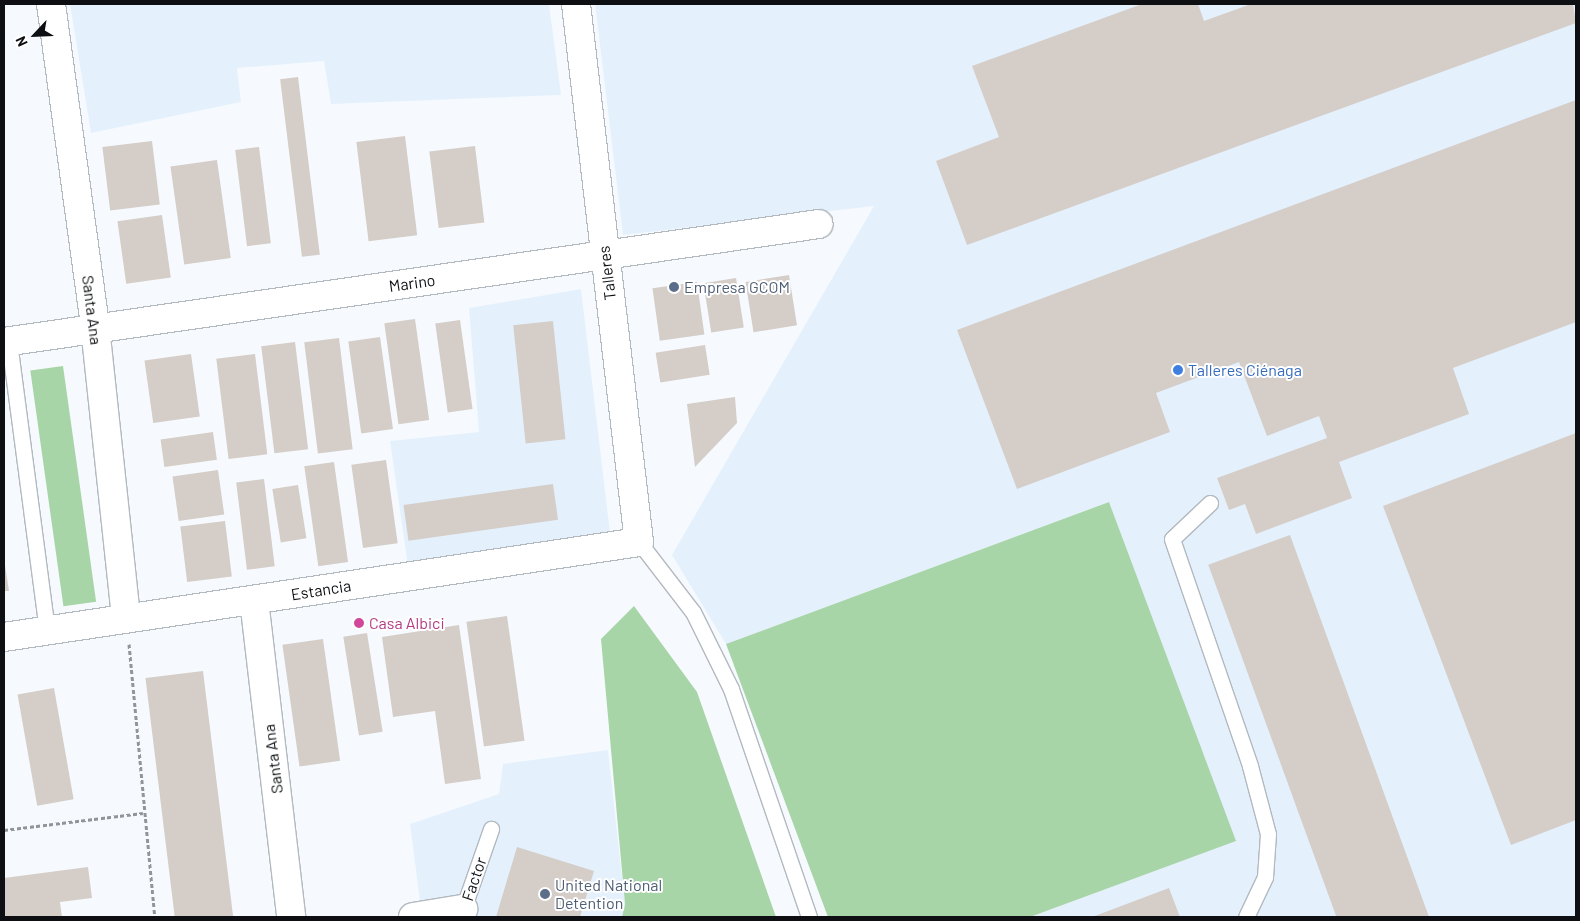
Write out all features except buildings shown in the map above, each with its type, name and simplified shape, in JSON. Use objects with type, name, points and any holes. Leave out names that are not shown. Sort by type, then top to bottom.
[{"type":"street","name":"Santa Ana","points":[[51,4],[95,326],[126,617]]},
{"type":"street","name":"Talleres","points":[[576,4],[639,542]]},
{"type":"street","name":"Marino","points":[[6,342],[95,326],[605,256],[819,224]]},
{"type":"street","name":"Estancia","points":[[4,637],[126,617],[254,600],[639,542]]},
{"type":"street","name":"Santa Ana","points":[[254,600],[291,917]]},
{"type":"street","name":"Factor","points":[[413,917],[463,909]]},
{"type":"lane","points":[[6,342],[47,631]]},
{"type":"lane","points":[[1210,503],[1172,539],[1250,766],[1268,834],[1265,877],[1246,917]]},
{"type":"lane","points":[[639,542],[693,612],[731,689],[810,917]]},
{"type":"lane","name":"Factor","points":[[463,909],[491,830]]},
{"type":"path","points":[[126,617],[143,812],[155,917]]},
{"type":"path","points":[[4,830],[143,812]]},
{"type":"shaded area","points":[[70,4],[549,4],[561,95],[331,104],[324,61],[237,68],[241,102],[91,133]]},
{"type":"shaded area","name":"Talleres Ciénaga","points":[[595,4],[1576,4],[1576,917],[1030,917],[1235,841],[1109,502],[726,644],[672,555],[874,206],[623,235]]},
{"type":"shaded area","points":[[581,289],[611,541],[408,566],[390,441],[479,432],[469,308]]},
{"type":"shaded area","points":[[608,750],[625,905],[622,917],[422,917],[410,824],[499,794],[503,764]]},
{"type":"green space","points":[[63,366],[96,602],[63,606],[30,371]]},
{"type":"green space","points":[[1109,502],[1236,841],[1030,917],[828,917],[726,644]]},
{"type":"green space","points":[[634,606],[697,692],[776,917],[622,917],[625,904],[601,639]]},
{"type":"place","name":"Empresa GCOM","points":[[674,287]]},
{"type":"place","name":"Talleres Ciénaga","points":[[1178,370]]},
{"type":"place","name":"Casa Albici","points":[[359,623]]},
{"type":"place","name":"United National Detention","points":[[545,894]]}]
